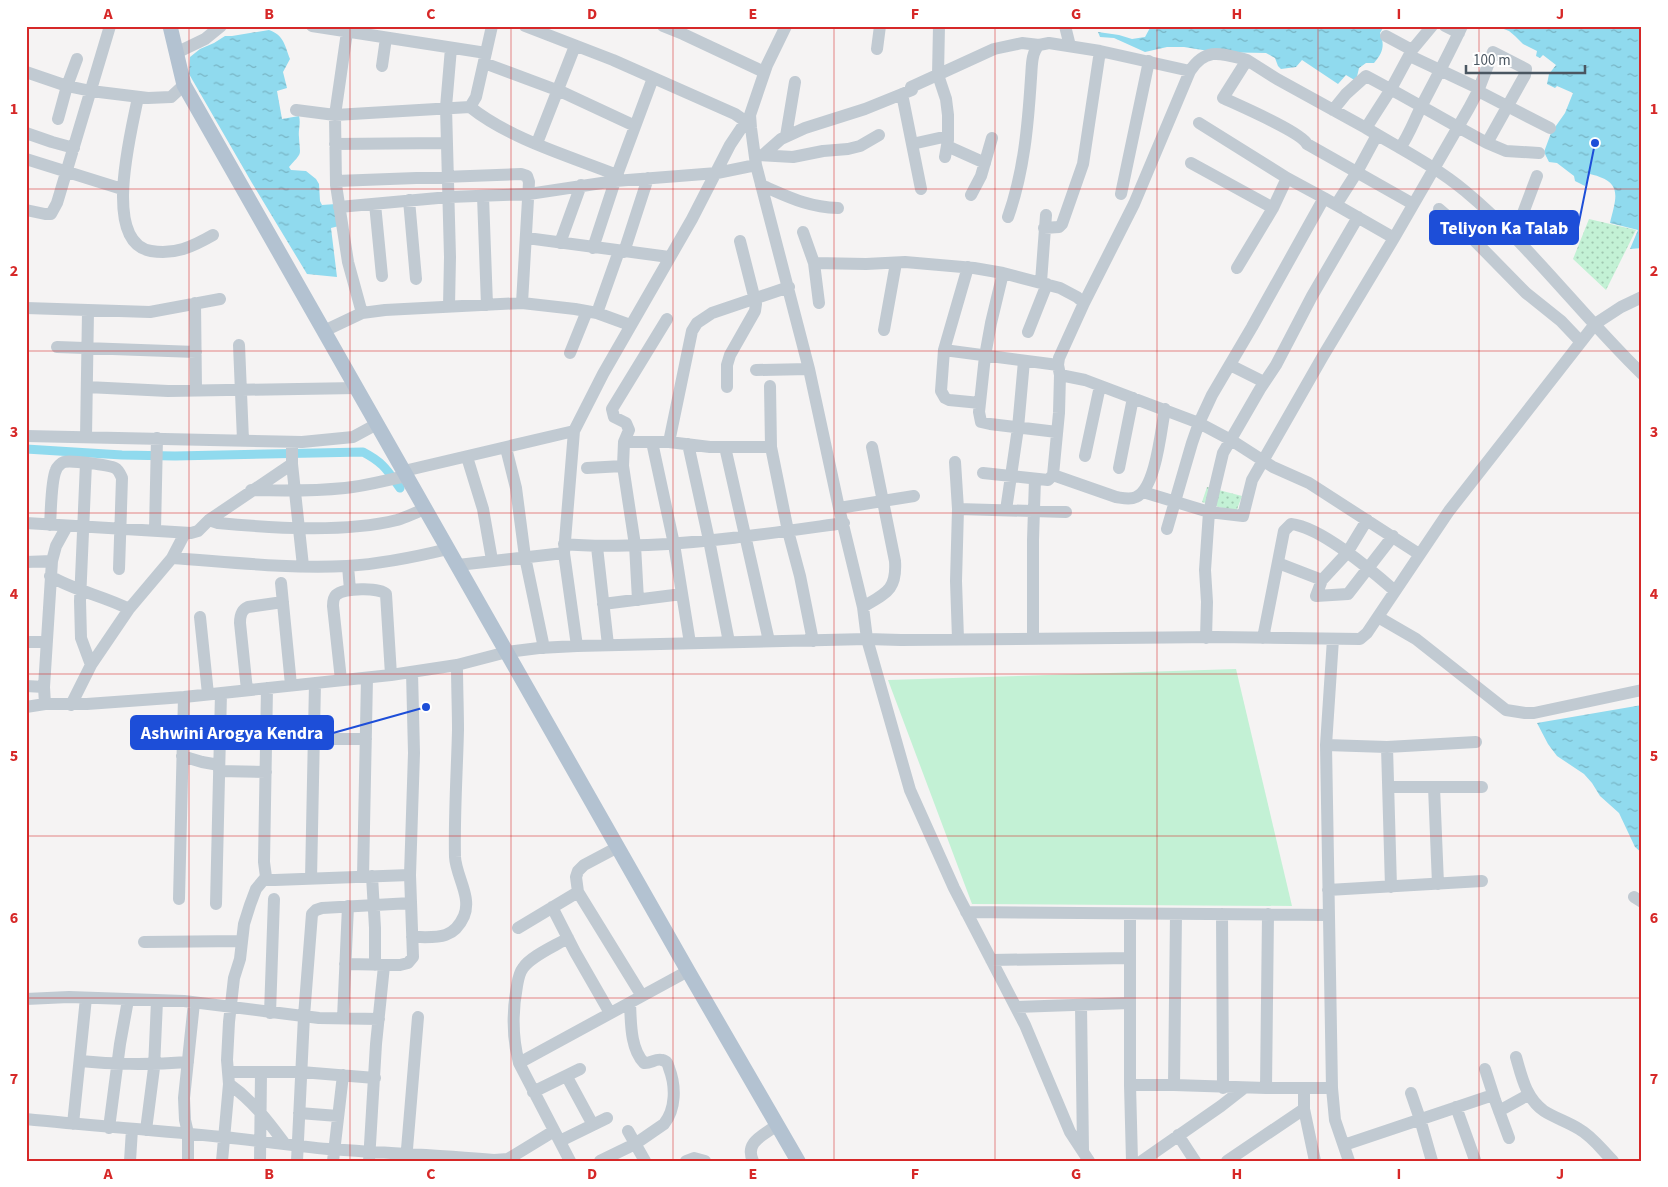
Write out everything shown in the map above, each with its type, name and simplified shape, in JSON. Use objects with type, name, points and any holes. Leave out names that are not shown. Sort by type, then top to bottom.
[{"type":"main road","points":[[170,26],[184,85],[377,424],[397,477],[426,509],[798,1161]]},
{"type":"street","points":[[26,210],[51,214],[57,203],[68,172],[110,26]]},
{"type":"street","points":[[176,53],[206,40],[221,26]]},
{"type":"street","points":[[312,26],[381,34],[451,48],[485,58],[635,126]]},
{"type":"street","points":[[470,107],[476,97],[492,26]]},
{"type":"street","points":[[525,26],[555,32],[575,46],[748,118]]},
{"type":"street","points":[[663,26],[764,72]]},
{"type":"street","points":[[577,646],[564,549],[574,431],[602,374],[692,219],[730,145],[748,118],[764,72],[786,26]]},
{"type":"street","points":[[877,49],[880,26]]},
{"type":"street","points":[[938,26],[938,77],[946,99],[948,115],[946,146]]},
{"type":"street","points":[[1336,204],[1357,172],[1371,131],[1391,89],[1411,53],[1432,26]]},
{"type":"street","points":[[1400,148],[1442,70],[1460,30],[1445,26]]},
{"type":"street","points":[[351,30],[335,115],[336,181],[348,262],[362,313]]},
{"type":"street","points":[[381,34],[382,66]]},
{"type":"street","points":[[1386,36],[1411,53],[1507,107],[1550,128]]},
{"type":"street","points":[[758,158],[786,136],[865,109],[938,77],[994,49],[1022,43],[1049,44],[1068,37],[1100,51],[1190,71]]},
{"type":"street","points":[[1008,217],[1020,177],[1027,129],[1032,61],[1035,48],[1039,45]]},
{"type":"street","points":[[536,143],[575,46]]},
{"type":"street","points":[[449,306],[446,107],[451,48]]},
{"type":"street","points":[[1044,228],[1059,227],[1062,224],[1083,164],[1100,51]]},
{"type":"street","points":[[1143,492],[1175,500],[1209,512],[1243,516],[1252,480],[1322,356],[1458,128],[1478,90],[1493,52],[1526,69],[1525,75],[1487,143]]},
{"type":"street","points":[[983,472],[1048,480],[1053,475],[1057,432],[1059,358],[1084,303],[1134,204],[1190,71],[1200,58],[1215,53],[1247,60],[1277,79],[1400,148],[1465,191],[1514,237],[1642,374]]},
{"type":"street","points":[[58,119],[77,59]]},
{"type":"street","points":[[1247,60],[1223,98],[1292,132],[1306,140],[1307,144],[1413,204]]},
{"type":"street","points":[[1121,194],[1149,61]]},
{"type":"street","points":[[26,72],[67,86],[138,97],[171,96],[184,85]]},
{"type":"street","points":[[1333,110],[1346,94],[1366,76],[1487,143],[1506,151],[1539,153]]},
{"type":"street","points":[[593,248],[616,178],[653,78]]},
{"type":"street","points":[[786,136],[795,82]]},
{"type":"street","points":[[908,90],[912,144],[921,189]]},
{"type":"street","points":[[138,97],[122,189],[127,229],[136,245],[144,250],[165,253],[190,248],[212,235]]},
{"type":"street","points":[[296,110],[335,115],[470,107],[486,119],[616,178]]},
{"type":"street","points":[[748,118],[758,158],[761,185],[809,369],[863,607],[867,639],[910,790],[966,912],[1025,1025],[1070,1132],[1086,1156]]},
{"type":"street","points":[[1199,123],[1287,178],[1394,238]]},
{"type":"street","points":[[26,132],[74,148]]},
{"type":"street","points":[[339,207],[448,197],[529,194],[616,178],[648,178],[717,173],[758,158],[793,158],[823,151],[848,149],[860,146],[879,135]]},
{"type":"street","points":[[971,195],[985,163],[992,138]]},
{"type":"street","points":[[335,144],[447,143]]},
{"type":"street","points":[[912,144],[946,146],[985,163]]},
{"type":"street","points":[[26,159],[122,189]]},
{"type":"street","points":[[1191,163],[1273,208]]},
{"type":"street","points":[[336,181],[447,176],[524,175],[529,178],[522,303]]},
{"type":"street","points":[[1514,237],[1536,176]]},
{"type":"street","points":[[570,353],[622,252],[648,178]]},
{"type":"street","points":[[1236,268],[1273,208],[1287,178]]},
{"type":"street","points":[[560,243],[580,185]]},
{"type":"street","points":[[761,185],[804,204],[820,208],[838,208]]},
{"type":"street","points":[[484,196],[487,305]]},
{"type":"street","points":[[1167,529],[1192,443],[1212,395],[1324,198]]},
{"type":"street","points":[[409,200],[416,279]]},
{"type":"street","points":[[375,204],[382,276]]},
{"type":"street","points":[[1439,209],[1467,233],[1526,293],[1561,321],[1581,342]]},
{"type":"street","points":[[1028,332],[1044,283],[1044,228],[1046,215]]},
{"type":"street","points":[[1206,638],[1207,602],[1205,570],[1209,512],[1221,459],[1264,382],[1276,365],[1312,296],[1358,217]]},
{"type":"street","points":[[803,232],[814,264],[819,303]]},
{"type":"street","points":[[527,238],[669,257]]},
{"type":"street","points":[[727,387],[727,365],[730,355],[755,311],[756,299],[740,241]]},
{"type":"street","points":[[814,264],[896,263],[968,267],[1044,283],[1060,288],[1084,303]]},
{"type":"street","points":[[884,330],[896,263]]},
{"type":"street","points":[[968,267],[944,350],[941,384],[942,394],[949,400],[980,403]]},
{"type":"street","points":[[1003,273],[985,356],[979,412],[982,422],[1057,432]]},
{"type":"street","points":[[670,442],[692,330],[696,323],[712,313],[789,287]]},
{"type":"street","points":[[26,707],[45,704],[71,705],[221,693],[367,678],[457,665],[507,652],[577,646],[867,639],[1360,639],[1367,633],[1394,590],[1449,511],[1595,324],[1621,307],[1642,297]]},
{"type":"street","points":[[26,308],[150,312],[220,298]]},
{"type":"street","points":[[324,331],[362,313],[385,310],[522,303],[592,312],[630,325]]},
{"type":"street","points":[[195,304],[196,390]]},
{"type":"street","points":[[86,437],[88,310]]},
{"type":"street","points":[[638,600],[635,546],[623,466],[624,442],[629,430],[628,425],[614,417],[612,413],[613,405],[667,319]]},
{"type":"street","points":[[239,345],[243,440]]},
{"type":"street","points":[[57,347],[196,352]]},
{"type":"street","points":[[944,350],[1024,360],[1059,370],[1199,423],[1231,440],[1274,467],[1309,483],[1419,554]]},
{"type":"street","points":[[1006,510],[1018,428],[1024,360]]},
{"type":"street","points":[[1230,365],[1264,382]]},
{"type":"street","points":[[756,370],[809,369]]},
{"type":"street","points":[[770,386],[771,447],[813,641]]},
{"type":"street","points":[[1085,456],[1100,386]]},
{"type":"street","points":[[87,387],[168,391],[357,388]]},
{"type":"street","points":[[1119,468],[1134,398]]},
{"type":"street","points":[[1053,475],[1116,497],[1127,499],[1136,497],[1149,484],[1156,460],[1165,409]]},
{"type":"street","points":[[26,436],[86,437],[157,449],[243,440],[292,452],[353,437],[377,424]]},
{"type":"street","points":[[251,490],[295,491],[346,488],[397,477],[574,431]]},
{"type":"street","points":[[624,442],[670,442],[725,447],[771,447]]},
{"type":"street","points":[[652,442],[674,544],[690,642]]},
{"type":"street","points":[[688,444],[710,540],[729,642]]},
{"type":"street","points":[[863,607],[882,596],[891,587],[896,575],[895,561],[872,446]]},
{"type":"street","points":[[725,447],[769,641]]},
{"type":"street","points":[[506,448],[516,488],[525,557],[544,648]]},
{"type":"street","points":[[155,530],[157,449]]},
{"type":"street","points":[[26,523],[185,533],[198,531],[209,520],[251,490],[292,452]]},
{"type":"street","points":[[292,452],[303,566]]},
{"type":"street","points":[[467,458],[483,509],[492,560]]},
{"type":"street","points":[[50,525],[56,470],[64,462],[105,465],[114,468],[122,478],[119,568]]},
{"type":"street","points":[[955,462],[958,509],[956,581],[958,639]]},
{"type":"street","points":[[86,463],[80,590],[81,638],[91,665]]},
{"type":"street","points":[[587,468],[623,466]]},
{"type":"street","points":[[1033,638],[1035,479]]},
{"type":"street","points":[[839,508],[914,496]]},
{"type":"street","points":[[209,520],[218,523],[299,528],[367,526],[403,518],[426,509]]},
{"type":"street","points":[[958,509],[1066,512]]},
{"type":"street","points":[[1368,520],[1348,553],[1322,580],[1316,596],[1348,594],[1393,536]]},
{"type":"street","points":[[458,565],[525,557],[564,549],[674,544],[745,537],[844,523]]},
{"type":"street","points":[[1263,638],[1284,532],[1292,524],[1301,525],[1309,529],[1348,553],[1394,590]]},
{"type":"street","points":[[45,704],[44,687],[50,576],[56,546],[67,526]]},
{"type":"street","points":[[71,705],[91,665],[130,609],[172,558],[185,533]]},
{"type":"street","points":[[597,547],[608,645]]},
{"type":"street","points":[[172,558],[303,566],[348,566],[407,558],[448,549]]},
{"type":"street","points":[[26,562],[52,561]]},
{"type":"street","points":[[1278,564],[1322,580]]},
{"type":"street","points":[[348,566],[350,590]]},
{"type":"street","points":[[50,576],[64,584],[114,601],[130,609]]},
{"type":"street","points":[[281,583],[291,685]]},
{"type":"street","points":[[341,680],[333,606],[336,595],[350,590],[380,590],[386,594],[391,675]]},
{"type":"street","points":[[603,604],[682,594]]},
{"type":"street","points":[[247,690],[240,623],[241,613],[248,607],[282,602]]},
{"type":"street","points":[[200,617],[208,694]]},
{"type":"street","points":[[1378,617],[1416,639],[1506,710],[1534,713],[1642,690]]},
{"type":"street","points":[[1332,639],[1326,745],[1332,1088],[1335,1120],[1350,1161]]},
{"type":"street","points":[[26,642],[46,642]]},
{"type":"street","points":[[412,937],[442,937],[449,935],[457,928],[465,912],[464,894],[455,867],[458,727],[457,665]]},
{"type":"street","points":[[345,964],[400,965],[408,964],[413,957],[410,875],[414,753],[412,672]]},
{"type":"street","points":[[367,678],[367,876],[374,905],[380,966],[379,1019],[370,1156]]},
{"type":"street","points":[[311,879],[316,683]]},
{"type":"street","points":[[26,686],[44,687]]},
{"type":"street","points":[[222,1161],[225,1137],[230,1008],[234,978],[240,959],[244,924],[250,905],[256,889],[266,877],[264,862],[267,688]]},
{"type":"street","points":[[216,904],[221,693]]},
{"type":"street","points":[[179,900],[184,696]]},
{"type":"street","points":[[314,739],[366,739]]},
{"type":"street","points":[[1326,745],[1386,747],[1476,742]]},
{"type":"street","points":[[1386,747],[1389,787],[1391,886]]},
{"type":"street","points":[[182,756],[219,768],[266,772]]},
{"type":"street","points":[[1389,787],[1482,787]]},
{"type":"street","points":[[1434,787],[1438,884]]},
{"type":"street","points":[[618,847],[584,865],[578,871],[576,877],[578,892],[642,996]]},
{"type":"street","points":[[266,877],[268,880],[275,880],[410,875]]},
{"type":"street","points":[[1328,890],[1482,881]]},
{"type":"street","points":[[518,928],[578,892]]},
{"type":"street","points":[[270,1012],[274,899]]},
{"type":"street","points":[[297,1161],[304,1016],[312,914],[322,908],[411,903]]},
{"type":"street","points":[[342,1018],[348,906]]},
{"type":"street","points":[[552,907],[610,1013]]},
{"type":"street","points":[[966,912],[1328,914]]},
{"type":"street","points":[[1130,914],[1132,1161]]},
{"type":"street","points":[[1174,1085],[1176,914]]},
{"type":"street","points":[[1222,914],[1222,1088]]},
{"type":"street","points":[[1266,1088],[1268,914]]},
{"type":"street","points":[[568,938],[534,958],[524,966],[519,974],[513,1007],[513,1032],[519,1063],[570,1161]]},
{"type":"street","points":[[144,942],[242,941]]},
{"type":"street","points":[[991,960],[1130,958]]},
{"type":"street","points":[[519,1063],[688,971]]},
{"type":"street","points":[[26,999],[86,998],[194,1003],[304,1016],[379,1019]]},
{"type":"street","points":[[73,1124],[86,998]]},
{"type":"street","points":[[109,1128],[128,1000]]},
{"type":"street","points":[[146,1130],[154,1065],[157,1001]]},
{"type":"street","points":[[188,1161],[188,1134],[184,1098],[194,1003]]},
{"type":"street","points":[[600,1161],[635,1144],[664,1124],[667,1120],[674,1094],[672,1076],[665,1061],[658,1059],[647,1064],[639,1058],[633,1038],[630,1003]]},
{"type":"street","points":[[1016,1007],[1130,1003]]},
{"type":"street","points":[[1081,1005],[1086,1156]]},
{"type":"street","points":[[407,1157],[418,1017]]},
{"type":"street","points":[[1516,1058],[1528,1095],[1544,1111],[1580,1129],[1608,1159]]},
{"type":"street","points":[[80,1062],[118,1065],[154,1065],[188,1062]]},
{"type":"street","points":[[533,1092],[580,1069]]},
{"type":"street","points":[[1485,1069],[1509,1138]]},
{"type":"street","points":[[228,1078],[261,1072],[301,1072],[375,1078]]},
{"type":"street","points":[[260,1161],[261,1072]]},
{"type":"street","points":[[334,1155],[343,1075]]},
{"type":"street","points":[[567,1076],[593,1125]]},
{"type":"street","points":[[228,1078],[262,1112],[284,1144]]},
{"type":"street","points":[[1130,1085],[1222,1088],[1332,1088]]},
{"type":"street","points":[[1142,1161],[1244,1088]]},
{"type":"street","points":[[1304,1088],[1304,1109],[1315,1161]]},
{"type":"street","points":[[1411,1093],[1432,1161]]},
{"type":"street","points":[[1344,1145],[1493,1095]]},
{"type":"street","points":[[1499,1112],[1528,1095]]},
{"type":"street","points":[[1456,1107],[1475,1160]]},
{"type":"street","points":[[1227,1161],[1244,1156],[1304,1109]]},
{"type":"street","points":[[299,1113],[338,1116]]},
{"type":"street","points":[[26,1119],[298,1145],[334,1155],[489,1160],[508,1159],[557,1136],[593,1125],[607,1118]]},
{"type":"street","points":[[753,1161],[750,1152],[752,1143],[777,1125]]},
{"type":"street","points":[[130,1161],[132,1129]]},
{"type":"street","points":[[628,1131],[645,1161]]},
{"type":"street","points":[[1178,1136],[1195,1161]]},
{"type":"street","points":[[686,1161],[694,1158],[705,1161]]},
{"type":"green space","points":[[1589,219],[1636,230],[1606,290],[1573,259]]},
{"type":"green space","points":[[1207,487],[1242,496],[1236,512],[1202,502]]},
{"type":"green space","points":[[1236,669],[1292,906],[972,904],[888,680]]},
{"type":"water","points":[[1151,26],[1384,26],[1380,33],[1382,49],[1374,63],[1366,63],[1359,68],[1356,81],[1346,75],[1338,84],[1302,60],[1296,67],[1281,69],[1275,58],[1266,53],[1215,52],[1184,47],[1167,47],[1145,52],[1114,38],[1100,37],[1098,32],[1132,39],[1145,37]]},
{"type":"water","points":[[1496,26],[1642,26],[1642,248],[1630,249],[1638,230],[1610,223],[1615,192],[1613,186],[1608,181],[1590,174],[1585,186],[1575,181],[1574,176],[1557,163],[1549,162],[1544,152],[1551,133],[1565,113],[1573,93],[1547,84],[1549,74],[1556,65],[1543,55],[1540,58],[1536,56],[1537,51],[1523,44],[1509,31]]},
{"type":"water","points":[[269,30],[281,38],[290,59],[283,72],[287,88],[277,91],[282,119],[299,116],[300,119],[300,154],[289,167],[291,170],[306,171],[316,179],[319,184],[322,205],[336,204],[339,226],[331,228],[337,277],[307,274],[189,74],[190,57],[200,49],[225,36]]},
{"type":"water","points":[[1642,705],[1642,853],[1635,847],[1619,813],[1600,796],[1584,774],[1557,756],[1537,723]]},
{"type":"waterway","points":[[26,449],[175,456],[363,452],[381,463],[400,488]]},
{"type":"place","name":"Teliyon Ka Talab","points":[[1595,143]]},
{"type":"place","name":"Ashwini Arogya Kendra","points":[[426,707]]}]
